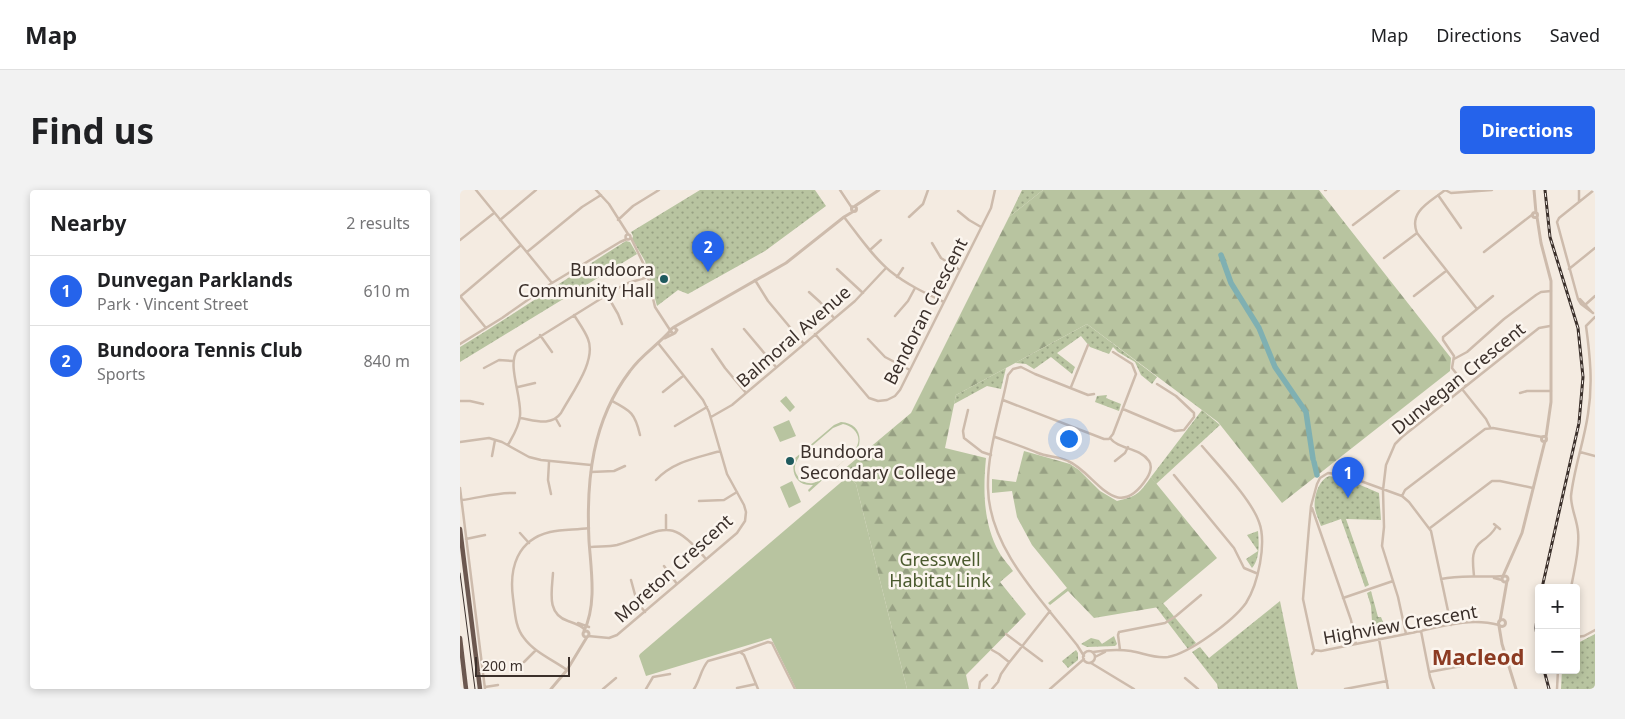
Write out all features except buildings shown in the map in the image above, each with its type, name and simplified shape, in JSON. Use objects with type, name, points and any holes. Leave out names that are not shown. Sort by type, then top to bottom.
[{"type":"highway","points":[[460,530],[468,570],[484,688]]},
{"type":"highway","points":[[460,638],[466,689]]},
{"type":"street","points":[[476,190],[552,283]]},
{"type":"street","points":[[500,220],[536,190]]},
{"type":"street","points":[[596,190],[633,243],[648,277],[654,304],[673,330]]},
{"type":"street","points":[[617,219],[659,190]]},
{"type":"street","points":[[840,190],[854,208]]},
{"type":"street","points":[[551,689],[567,670],[581,646],[588,626],[592,584],[588,528],[591,465],[599,429],[612,401],[630,371],[673,330],[790,260],[879,190]]},
{"type":"street","points":[[909,217],[923,204],[928,190]]},
{"type":"street","name":"Bendoran Crescent","points":[[815,334],[863,392],[874,400],[887,400],[896,395],[982,227],[992,205],[994,190]]},
{"type":"street","points":[[1353,225],[1399,190]]},
{"type":"street","points":[[1477,309],[1417,233],[1415,226],[1418,212],[1421,208],[1445,190],[1454,193],[1492,190]]},
{"type":"street","points":[[1516,689],[1502,638],[1501,623],[1504,579],[1522,533],[1543,439],[1548,428],[1551,408],[1551,278],[1534,215],[1534,190]]},
{"type":"street","points":[[1579,201],[1579,190],[1583,198]]},
{"type":"street","points":[[1572,584],[1578,535],[1571,496],[1587,420],[1590,392],[1591,366],[1586,326],[1594,315],[1579,301],[1577,296],[1557,220],[1594,190]]},
{"type":"street","points":[[527,252],[582,207],[601,195]]},
{"type":"street","points":[[1438,195],[1461,228]]},
{"type":"street","points":[[958,211],[982,227]]},
{"type":"street","points":[[460,240],[494,212]]},
{"type":"street","points":[[1484,252],[1534,215]]},
{"type":"street","points":[[844,217],[886,268],[915,288],[944,302]]},
{"type":"street","points":[[1384,258],[1417,233]]},
{"type":"street","points":[[460,344],[552,283],[628,237]]},
{"type":"street","points":[[870,250],[881,240]]},
{"type":"street","points":[[932,243],[941,258],[960,270]]},
{"type":"street","points":[[486,328],[460,296],[521,245]]},
{"type":"street","points":[[1569,269],[1595,248]]},
{"type":"street","name":"Balmoral Avenue","points":[[711,417],[728,408],[804,344],[863,293],[886,268]]},
{"type":"street","points":[[897,276],[903,268]]},
{"type":"street","points":[[837,269],[863,293]]},
{"type":"street","points":[[1414,296],[1447,271]]},
{"type":"street","points":[[508,445],[516,431],[520,418],[520,395],[513,361],[517,351],[628,283],[648,277]]},
{"type":"street","points":[[755,280],[768,301],[804,344]]},
{"type":"street","points":[[895,316],[908,301],[915,288]]},
{"type":"street","points":[[1454,359],[1467,352],[1504,319],[1536,295],[1541,292],[1551,291]]},
{"type":"street","points":[[809,292],[834,318]]},
{"type":"street","points":[[607,295],[620,316],[622,324]]},
{"type":"street","points":[[1466,386],[1452,368],[1454,354],[1442,338],[1493,296]]},
{"type":"street","points":[[1585,305],[1595,296]]},
{"type":"street","points":[[520,418],[544,422],[556,419],[586,367],[590,356],[588,339],[574,315]]},
{"type":"street","name":"Dunvegan Crescent","points":[[1406,634],[1400,601],[1382,546],[1384,524],[1383,490],[1386,465],[1397,441],[1539,328],[1550,326]]},
{"type":"street","points":[[744,329],[776,367]]},
{"type":"street","points":[[540,336],[552,352]]},
{"type":"street","points":[[868,339],[885,357],[910,370]]},
{"type":"street","name":"Moreton Crescent","points":[[552,573],[552,606],[556,614],[562,619],[582,626],[586,634],[609,638],[617,635],[737,533],[745,521],[746,512],[744,505],[727,474],[711,417],[703,400],[658,343]]},
{"type":"street","points":[[1071,387],[1088,345]]},
{"type":"street","points":[[712,348],[725,368],[746,393]]},
{"type":"street","points":[[1110,438],[1136,373],[1132,364],[1113,352]]},
{"type":"street","points":[[484,368],[496,361],[513,361]]},
{"type":"street","points":[[1094,394],[1088,395],[1023,368],[1017,367],[1009,374],[991,455],[988,489],[995,527],[1013,561],[1077,645],[1084,658],[1134,689]]},
{"type":"street","points":[[663,392],[684,376]]},
{"type":"street","points":[[518,387],[535,382]]},
{"type":"street","points":[[1123,409],[1175,431],[1182,431],[1194,417],[1194,412],[1176,396],[1157,384]]},
{"type":"street","points":[[1462,389],[1486,419],[1490,427]]},
{"type":"street","points":[[1520,393],[1551,390]]},
{"type":"street","points":[[1003,400],[1104,439],[1110,438]]},
{"type":"street","points":[[460,401],[483,404]]},
{"type":"street","points":[[612,401],[633,413],[640,435]]},
{"type":"street","points":[[675,426],[706,407]]},
{"type":"street","points":[[968,408],[963,433],[964,438],[982,452],[991,455]]},
{"type":"street","points":[[556,419],[560,426]]},
{"type":"street","points":[[1402,496],[1406,490],[1482,430],[1490,427],[1543,439]]},
{"type":"street","points":[[995,437],[1039,454],[1068,461],[1085,473],[1103,490],[1119,498],[1137,492],[1151,471],[1151,464],[1148,459],[1136,451],[1116,444],[1110,438]]},
{"type":"street","points":[[460,442],[486,438],[508,445],[529,457],[549,462],[591,465]]},
{"type":"street","points":[[492,456],[495,440]]},
{"type":"street","points":[[1077,645],[1093,652],[1120,650],[1163,657],[1179,654],[1194,647],[1240,610],[1250,595],[1262,543],[1261,528],[1251,506],[1202,446]]},
{"type":"street","points":[[1115,461],[1125,453],[1128,447]]},
{"type":"street","points":[[656,480],[671,467],[720,451]]},
{"type":"street","points":[[1580,452],[1595,456]]},
{"type":"street","points":[[549,462],[548,480],[551,494]]},
{"type":"street","points":[[591,472],[605,473],[625,466]]},
{"type":"street","name":"Highview Crescent","points":[[1315,650],[1312,646],[1303,599],[1311,506],[1318,482],[1326,474],[1333,473],[1344,475],[1383,490]]},
{"type":"street","points":[[1174,475],[1234,548],[1244,568],[1256,573]]},
{"type":"street","points":[[1430,528],[1492,481],[1500,480],[1533,488]]},
{"type":"street","points":[[460,488],[468,570]]},
{"type":"street","points":[[1383,490],[1407,499],[1430,528],[1451,625]]},
{"type":"street","points":[[699,501],[724,500],[737,492]]},
{"type":"street","points":[[462,500],[484,498],[503,493],[515,493]]},
{"type":"street","points":[[1311,506],[1352,623],[1356,644]]},
{"type":"street","points":[[666,515],[666,529]]},
{"type":"street","points":[[1310,517],[1315,517]]},
{"type":"street","points":[[1309,522],[1316,524],[1318,528]]},
{"type":"street","points":[[1494,524],[1500,529]]},
{"type":"street","points":[[1474,576],[1474,550],[1490,536],[1496,527]]},
{"type":"street","points":[[567,670],[536,650],[524,639],[518,628],[511,582],[515,562],[520,552],[529,543],[553,531],[588,528]]},
{"type":"street","points":[[590,546],[616,545],[666,529],[675,530],[688,539],[706,559]]},
{"type":"street","points":[[520,533],[529,543]]},
{"type":"street","points":[[466,539],[485,535]]},
{"type":"street","points":[[664,566],[677,584]]},
{"type":"street","points":[[1441,579],[1474,576],[1504,579]]},
{"type":"street","points":[[630,580],[637,602],[645,612]]},
{"type":"street","points":[[1343,598],[1393,581]]},
{"type":"street","points":[[1120,650],[1119,632],[1165,622],[1176,616],[1201,595]]},
{"type":"street","points":[[992,689],[1009,662],[1050,611]]},
{"type":"street","name":"Highview Crescent","points":[[1315,650],[1319,651],[1471,621],[1501,623]]},
{"type":"street","points":[[574,623],[588,626]]},
{"type":"street","points":[[1580,636],[1595,630]]},
{"type":"street","points":[[1421,631],[1434,689]]},
{"type":"street","points":[[1006,634],[1042,661]]},
{"type":"street","points":[[1378,639],[1388,689]]},
{"type":"street","points":[[694,689],[699,681],[704,665],[708,661],[768,642],[772,643],[795,689]]},
{"type":"street","points":[[524,662],[536,650]]},
{"type":"street","points":[[992,650],[1009,662]]},
{"type":"street","name":"Highview Crescent","points":[[1312,654],[1315,650]]},
{"type":"street","points":[[1050,689],[1075,669],[1087,651]]},
{"type":"street","points":[[1075,669],[1106,651]]},
{"type":"street","points":[[740,652],[744,655],[758,689]]},
{"type":"street","points":[[1093,652],[1102,669]]},
{"type":"street","points":[[1429,672],[1467,665]]},
{"type":"street","points":[[646,689],[653,677],[670,674]]},
{"type":"street","points":[[1557,689],[1558,674]]},
{"type":"street","points":[[979,689],[980,682],[987,676]]},
{"type":"street","points":[[603,689],[616,678]]},
{"type":"street","points":[[1185,678],[1198,689]]},
{"type":"street","points":[[1345,689],[1387,681]]},
{"type":"street","points":[[737,688],[756,684]]},
{"type":"street","points":[[484,688],[498,686]]},
{"type":"green space","points":[[700,190],[815,190],[826,206],[765,251],[688,294],[678,290],[657,306],[645,261],[632,239],[631,232]]},
{"type":"green space","points":[[1022,190],[1043,190],[1009,217]]},
{"type":"green space","name":"Gresswell Habitat Link","points":[[1043,190],[1319,190],[1451,358],[1450,371],[1282,503],[1218,422],[1087,324],[956,395],[945,448],[986,458],[985,506],[987,518],[999,552],[1013,571],[1000,582],[1026,614],[966,675],[969,689],[907,689],[856,484],[850,478],[837,475],[911,413],[1009,217]]},
{"type":"green space","points":[[626,241],[630,242],[637,254],[460,362],[460,347]]},
{"type":"green space","points":[[1087,324],[1157,377],[1152,384],[1141,375],[1135,362],[1113,347],[1109,354],[1090,347],[1081,336],[1057,353],[1075,367],[1072,374],[1051,357],[1034,369],[1026,364],[1015,363]]},
{"type":"green space","points":[[1006,368],[1001,389],[987,386],[954,404],[956,395]]},
{"type":"green space","points":[[1107,395],[1106,398],[1121,404],[1119,411],[1095,402],[1097,396]]},
{"type":"green space","points":[[786,396],[795,407],[790,412],[780,401]]},
{"type":"green space","points":[[1202,410],[1220,425],[1156,484],[1151,477]]},
{"type":"green space","points":[[789,420],[796,436],[780,442],[773,427]]},
{"type":"green space","points":[[841,422],[846,423],[857,430],[860,438],[858,448],[843,462],[855,450],[858,442],[856,432],[843,424],[833,428],[799,457],[795,468],[796,473],[804,482],[813,483],[836,468],[809,492],[808,490],[813,485],[800,482],[795,476],[794,462],[788,464],[834,425]]},
{"type":"green space","points":[[1024,451],[1070,464],[1079,470],[1100,491],[1117,501],[1137,494],[1151,477],[1217,558],[1159,607],[1094,618],[1068,591],[1050,605],[1048,603],[1067,588],[1032,545],[1017,517],[1012,491],[992,493],[992,479],[1016,482]]},
{"type":"green space","points":[[1329,476],[1346,479],[1379,493],[1381,520],[1346,519],[1369,585],[1365,587],[1341,519],[1321,526],[1316,513],[1317,490],[1322,481]]},
{"type":"green space","points":[[846,478],[850,478],[856,484],[907,689],[796,689],[771,638],[646,676],[640,654]]},
{"type":"green space","points":[[792,481],[801,502],[789,508],[780,487]]},
{"type":"green space","points":[[1258,531],[1259,546],[1258,556],[1252,568],[1246,559],[1258,551],[1247,535]]},
{"type":"green space","points":[[1371,591],[1378,617],[1381,617],[1388,634],[1373,637],[1371,606],[1367,593]]},
{"type":"green space","points":[[1280,601],[1298,689],[1218,689],[1217,684],[1192,652],[1200,647],[1209,658]]},
{"type":"green space","points":[[1163,603],[1196,643],[1188,649],[1156,607]]},
{"type":"green space","points":[[1595,634],[1595,689],[1561,689],[1562,674],[1580,674],[1580,642]]},
{"type":"green space","points":[[1114,636],[1117,644],[1115,646],[1087,647],[1081,644],[1091,638],[1099,640],[1102,644]]},
{"type":"green space","points":[[1076,650],[1078,660],[1068,668],[1062,661]]},
{"type":"waterway","points":[[1221,255],[1231,283],[1259,328],[1275,367],[1306,412],[1313,459]]},
{"type":"waterway","points":[[1314,462],[1317,475]]},
{"type":"tram line","points":[[460,573],[475,689]]},
{"type":"railway","points":[[1543,584],[1579,423],[1583,377],[1578,328],[1550,237],[1545,190]]},
{"type":"railway","points":[[1545,674],[1549,689]]},
{"type":"place","name":"Bundoora Tennis Club","points":[[708,272]]},
{"type":"place","name":"Bundoora Community Hall","points":[[664,279]]},
{"type":"place","name":"Bundoora Secondary College","points":[[790,461]]},
{"type":"place","name":"Dunvegan Parklands","points":[[1348,498]]},
{"type":"district","name":"Macleod","points":[[1478,656]]}]
